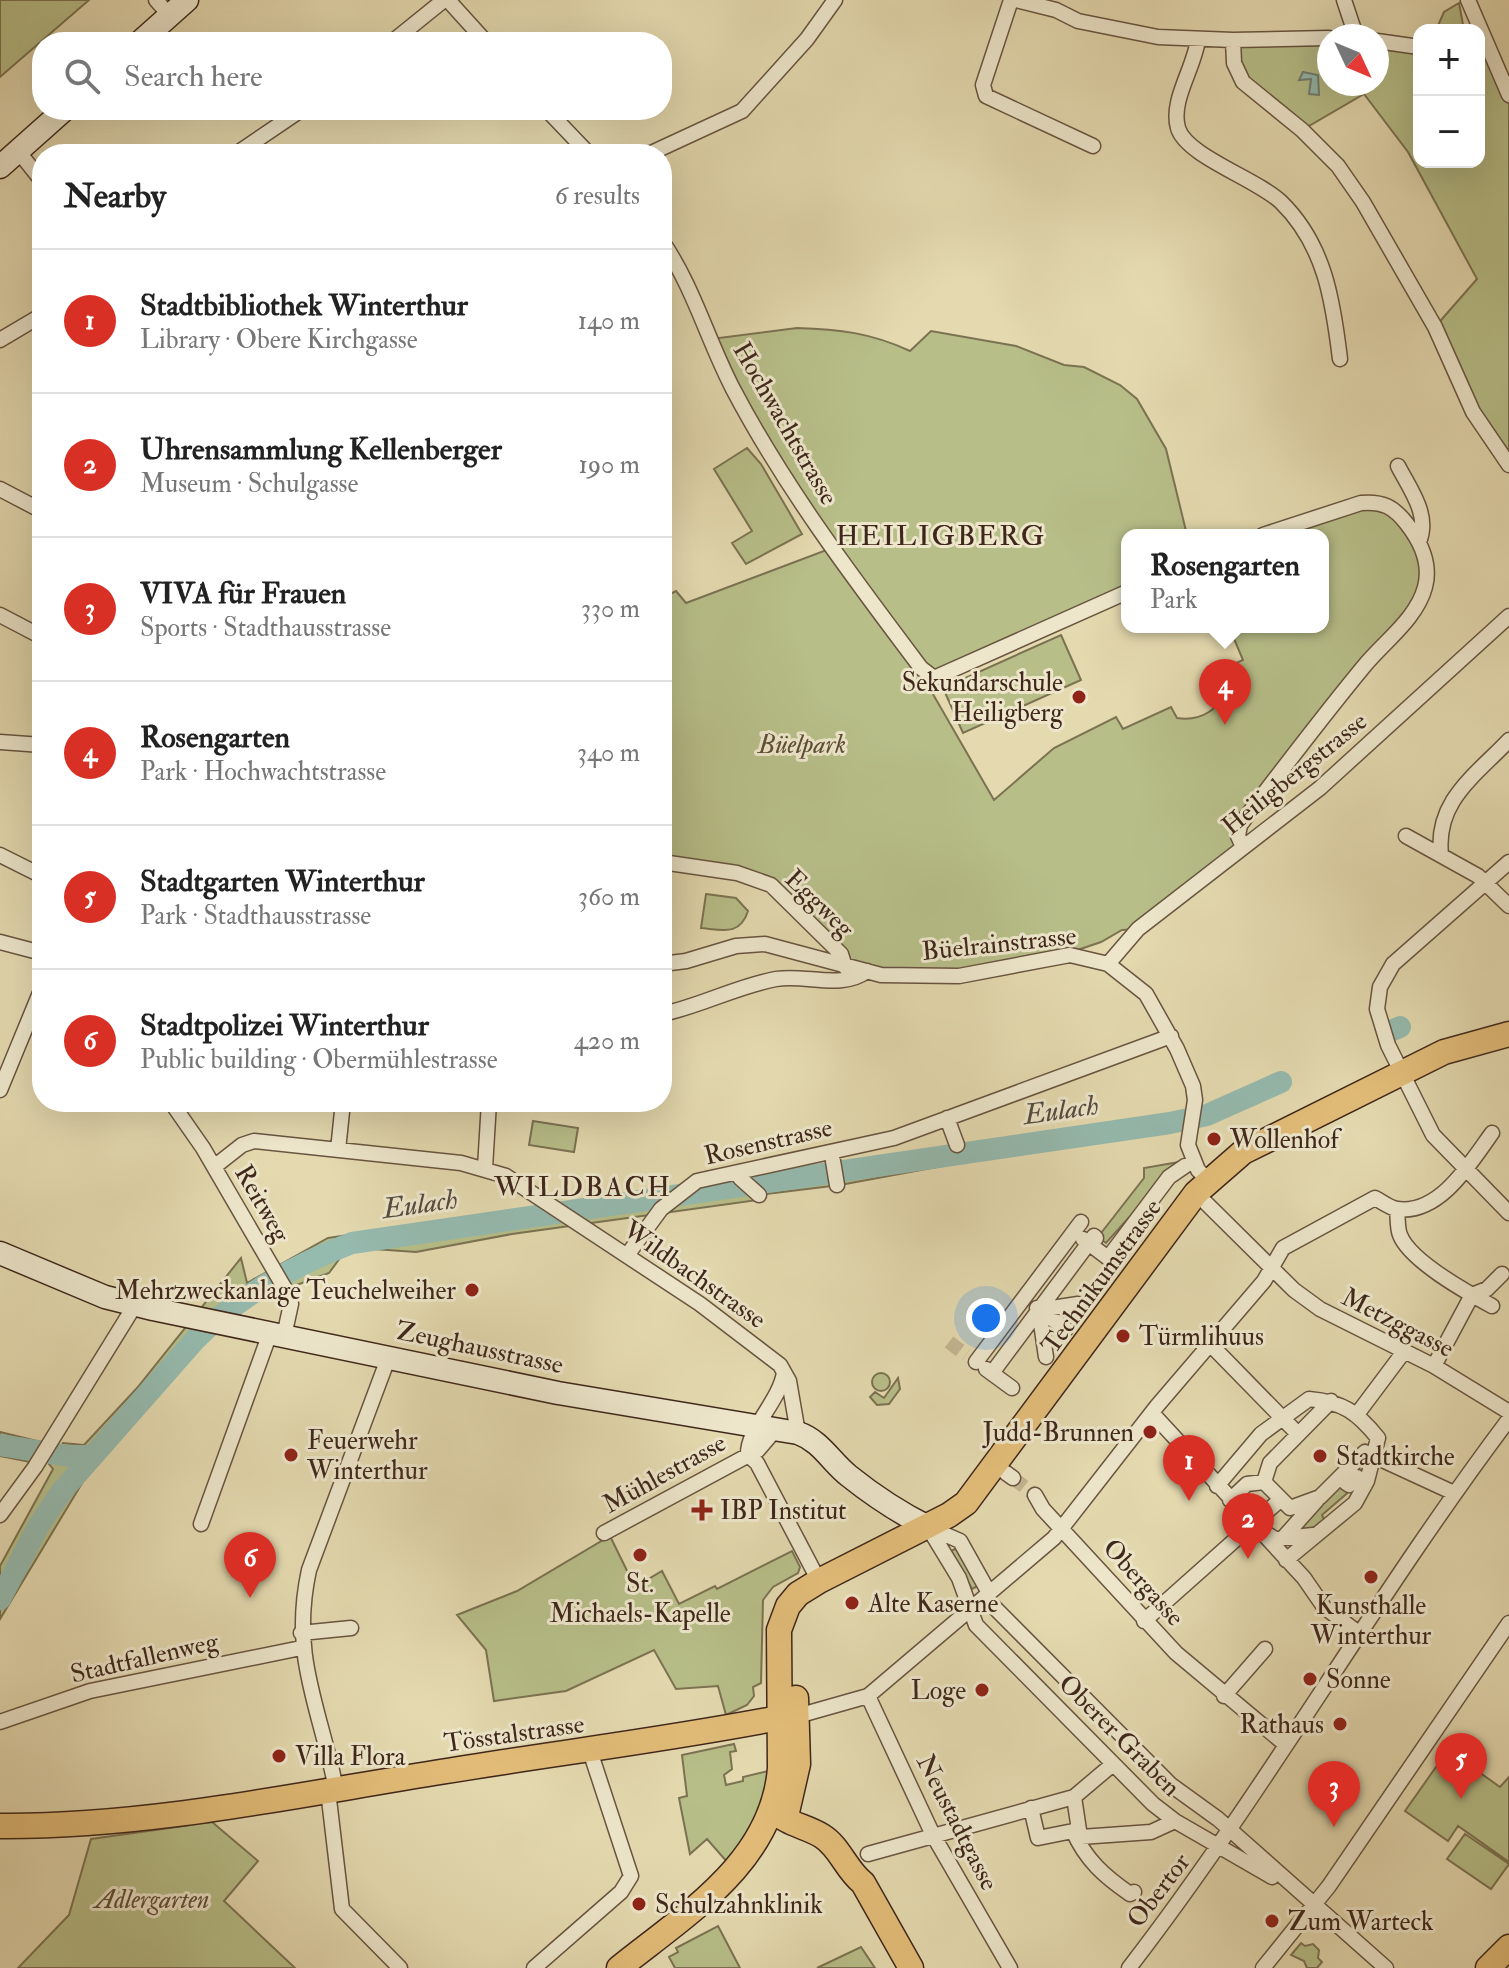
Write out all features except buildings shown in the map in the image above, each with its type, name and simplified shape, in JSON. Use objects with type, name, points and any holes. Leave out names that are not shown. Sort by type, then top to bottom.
[{"type":"main road","name":"Technikumstrasse","points":[[619,1968],[737,1869],[782,1811],[798,1764],[791,1628],[785,1613],[798,1594],[957,1511],[976,1493],[1207,1191],[1243,1152],[1405,1080],[1444,1052],[1509,1034]]},
{"type":"main road","name":"Tösstalstrasse","points":[[0,1826],[97,1823],[590,1751],[795,1715]]},
{"type":"main road","points":[[782,1811],[844,1834],[864,1868],[863,1883],[911,1968]]},
{"type":"main road","points":[[1488,1968],[1509,1947]]},
{"type":"street","points":[[147,32],[163,8],[187,0]]},
{"type":"street","points":[[405,32],[446,0],[476,32]]},
{"type":"street","points":[[671,144],[742,111],[807,39],[835,0]]},
{"type":"street","points":[[1093,146],[986,96],[983,85],[1014,0],[1041,9],[1058,5],[1072,19],[1115,30],[1198,39],[1317,38]]},
{"type":"street","points":[[1344,0],[1352,24]]},
{"type":"street","points":[[1468,0],[1476,24]]},
{"type":"street","points":[[1198,39],[1176,116],[1179,132],[1189,146],[1259,184],[1281,202],[1299,224],[1319,258],[1331,289],[1340,359]]},
{"type":"street","points":[[1233,40],[1234,63],[1243,82],[1302,130],[1338,166],[1363,202],[1435,327],[1473,412],[1509,465]]},
{"type":"street","points":[[1389,43],[1413,46]]},
{"type":"street","points":[[1485,48],[1506,80],[1509,95]]},
{"type":"street","points":[[0,167],[53,120]]},
{"type":"street","points":[[251,144],[286,120]]},
{"type":"street","points":[[557,120],[579,144]]},
{"type":"street","points":[[18,151],[32,168]]},
{"type":"street","name":"Hochwachtstrasse","points":[[672,262],[733,389],[757,430],[832,548],[921,668],[934,678],[1121,595]]},
{"type":"street","points":[[0,340],[32,321]]},
{"type":"street","points":[[1398,466],[1424,517],[1425,528],[1419,542]]},
{"type":"street","points":[[0,489],[32,506]]},
{"type":"street","points":[[1243,847],[1238,836],[1240,825],[1422,597],[1427,574],[1419,542],[1398,514],[1377,501],[1361,503],[1281,529]]},
{"type":"street","points":[[0,615],[32,632]]},
{"type":"street","name":"Heiligbergstrasse","points":[[1108,964],[1138,929],[1320,788],[1509,616]]},
{"type":"street","points":[[1441,855],[1439,829],[1446,809],[1509,740]]},
{"type":"street","points":[[0,742],[32,744]]},
{"type":"street","points":[[1406,836],[1478,876],[1509,906]]},
{"type":"street","points":[[0,855],[32,871]]},
{"type":"street","points":[[1509,862],[1402,955],[1383,981],[1378,1015],[1405,1080],[1433,1135],[1464,1171],[1509,1213]]},
{"type":"street","name":"Eggweg","points":[[672,863],[737,873],[771,885],[841,954],[845,967]]},
{"type":"street","points":[[0,942],[32,950]]},
{"type":"street","name":"Büelrainstrasse","points":[[672,963],[736,946],[765,944],[881,975],[959,976],[1070,955],[1108,964]]},
{"type":"street","name":"Metzggasse","points":[[1108,964],[1146,994],[1171,1036],[1193,1086],[1188,1145],[1207,1191],[1271,1266],[1294,1290],[1320,1309],[1434,1366],[1509,1412]]},
{"type":"street","points":[[672,1011],[774,979],[804,976],[844,982],[867,971]]},
{"type":"street","points":[[0,1090],[32,1012]]},
{"type":"street","name":"Rosenstrasse","points":[[628,1254],[661,1209],[693,1183],[714,1175],[894,1138],[1171,1036]]},
{"type":"street","name":"Reitweg","points":[[178,1112],[214,1167],[291,1304],[201,1524]]},
{"type":"street","points":[[338,1150],[342,1112]]},
{"type":"street","points":[[485,1168],[488,1112]]},
{"type":"street","points":[[947,1118],[957,1145]]},
{"type":"street","points":[[1492,1133],[1450,1187],[1424,1205],[1397,1209],[1400,1236],[1443,1277],[1492,1306]]},
{"type":"street","name":"Wildbachstrasse","points":[[214,1167],[254,1141],[485,1168],[506,1176],[628,1254],[744,1336],[785,1372]]},
{"type":"street","points":[[833,1161],[837,1185]]},
{"type":"street","points":[[1015,1390],[972,1359],[1024,1298],[1073,1227],[1108,1258],[1169,1177],[1185,1166]]},
{"type":"street","points":[[740,1178],[759,1195]]},
{"type":"street","name":"Tösstalstrasse","points":[[795,1715],[868,1696],[1054,1538],[1152,1413],[1264,1281],[1283,1248],[1375,1198],[1397,1209]]},
{"type":"street","points":[[992,1373],[1092,1241]]},
{"type":"street","name":"Zeughausstrasse","points":[[0,1253],[105,1297],[213,1322],[558,1393],[780,1422],[813,1439],[847,1474],[928,1527]]},
{"type":"street","points":[[1434,1366],[1472,1295],[1487,1289],[1502,1274]]},
{"type":"street","points":[[1024,1298],[1066,1329]]},
{"type":"street","points":[[1039,1310],[1078,1304]]},
{"type":"street","points":[[0,1515],[37,1463],[135,1305]]},
{"type":"street","points":[[1039,1310],[1046,1357]]},
{"type":"street","points":[[1210,1344],[1279,1411],[1281,1418],[1298,1434]]},
{"type":"street","points":[[1358,1413],[1403,1353]]},
{"type":"street","points":[[389,1356],[309,1570],[302,1604],[301,1641],[332,1790],[342,1909],[400,1968]]},
{"type":"street","points":[[780,1422],[785,1372]]},
{"type":"street","points":[[780,1422],[785,1372]]},
{"type":"street","points":[[1217,1486],[1261,1434],[1309,1399],[1331,1401],[1358,1413],[1378,1438],[1365,1485],[1355,1503],[1286,1560]]},
{"type":"street","points":[[1264,1482],[1270,1463],[1331,1401]]},
{"type":"street","points":[[1152,1413],[1286,1560],[1324,1607],[1360,1634]]},
{"type":"street","name":"Obertor","points":[[1129,1968],[1223,1838],[1454,1493],[1509,1419]]},
{"type":"street","name":"Mühlestrasse","points":[[604,1533],[758,1450],[780,1422]]},
{"type":"street","points":[[1284,1537],[1320,1497],[1343,1480],[1365,1452],[1454,1493]]},
{"type":"street","points":[[748,1455],[757,1463],[819,1581]]},
{"type":"street","points":[[1232,1469],[1247,1484]]},
{"type":"street","points":[[1343,1480],[1349,1485],[1357,1477],[1365,1485]]},
{"type":"street","points":[[1230,1500],[1247,1484],[1264,1482]]},
{"type":"street","points":[[1264,1482],[1285,1504],[1286,1560]]},
{"type":"street","name":"Obergasse","points":[[1035,1495],[1043,1509],[1144,1621],[1224,1696],[1286,1745]]},
{"type":"street","points":[[1144,1621],[1253,1525],[1285,1504],[1320,1497]]},
{"type":"street","points":[[1253,1525],[1275,1539],[1313,1535]]},
{"type":"street","points":[[928,1527],[960,1541],[988,1591],[989,1602],[1223,1838]]},
{"type":"street","name":"Oberer Graben","points":[[928,1527],[959,1578],[973,1609],[976,1625],[1113,1764],[1175,1821],[1223,1838],[1300,1893],[1386,1968]]},
{"type":"street","points":[[1263,1968],[1314,1904],[1509,1623]]},
{"type":"street","points":[[301,1641],[351,1628]]},
{"type":"street","name":"Stadtfallenweg","points":[[0,1722],[90,1691],[301,1641]]},
{"type":"street","points":[[1224,1696],[1265,1649]]},
{"type":"street","name":"Neustadtgasse","points":[[868,1696],[933,1835],[1010,1968]]},
{"type":"street","points":[[534,1968],[621,1892],[631,1876],[590,1751]]},
{"type":"street","points":[[868,1854],[1074,1797],[1113,1764]]},
{"type":"street","points":[[1031,1808],[1038,1838],[1079,1830],[1074,1797]]},
{"type":"street","points":[[1073,1831],[1081,1837],[1151,1832],[1175,1821]]},
{"type":"street","points":[[1073,1831],[1087,1860],[1130,1894],[1134,1892]]},
{"type":"green space","points":[[0,0],[89,0],[52,32],[32,32],[32,49],[0,77]]},
{"type":"green space","points":[[1459,3],[1463,24],[1439,24],[1444,12]]},
{"type":"green space","points":[[1317,38],[1317,96],[1361,96],[1302,130],[1243,82],[1233,40]]},
{"type":"green space","points":[[1485,42],[1509,95],[1509,456],[1504,459],[1435,327],[1477,279],[1417,168],[1485,168]]},
{"type":"green space","points":[[1389,43],[1413,46],[1413,161],[1366,96],[1389,96]]},
{"type":"green space","name":"Büelpark","points":[[797,328],[827,329],[882,340],[910,351],[931,331],[1016,346],[1064,365],[1084,367],[1120,385],[1137,399],[1166,449],[1186,529],[1121,529],[1121,595],[934,678],[930,689],[994,800],[1054,748],[1116,717],[1123,729],[1171,707],[1177,718],[1195,718],[1209,712],[1231,688],[1227,667],[1243,660],[1232,633],[1329,633],[1329,529],[1283,529],[1377,501],[1410,527],[1426,585],[1240,824],[1243,847],[1138,929],[1122,930],[1101,942],[1057,957],[959,976],[845,967],[771,885],[672,864],[672,593],[676,591],[686,603],[832,548],[711,339]]},
{"type":"green space","points":[[747,448],[761,464],[802,534],[746,564],[732,543],[752,531],[714,469]]},
{"type":"green space","points":[[1061,635],[1081,680],[963,733],[943,688]]},
{"type":"green space","points":[[706,894],[736,898],[748,911],[745,919],[730,930],[701,928]]},
{"type":"green space","points":[[1192,1113],[1181,1126],[970,1158],[970,1161],[840,1185],[757,1195],[758,1200],[512,1234],[416,1252],[359,1248],[343,1254],[329,1273],[294,1286],[283,1286],[220,1324],[84,1480],[0,1619],[0,1566],[53,1469],[49,1464],[63,1443],[84,1445],[137,1388],[241,1258],[247,1283],[328,1238],[1097,1125],[1099,1130]]},
{"type":"green space","points":[[533,1121],[578,1128],[574,1152],[529,1145]]},
{"type":"green space","points":[[1179,1162],[1106,1243],[1098,1237],[1144,1178],[1144,1168]]},
{"type":"green space","points":[[881,1373],[890,1382],[881,1391],[872,1382]]},
{"type":"green space","points":[[898,1378],[900,1389],[889,1404],[877,1405],[870,1397],[875,1392],[884,1398]]},
{"type":"green space","points":[[0,1432],[41,1442],[30,1462],[0,1456]]},
{"type":"green space","points":[[1359,1483],[1322,1515],[1324,1519],[1313,1533],[1298,1526],[1339,1484]]},
{"type":"green space","points":[[610,1536],[635,1587],[662,1571],[679,1604],[715,1586],[717,1589],[792,1551],[800,1567],[798,1573],[773,1587],[763,1600],[761,1683],[753,1687],[754,1696],[747,1705],[726,1715],[718,1686],[676,1689],[654,1650],[566,1691],[494,1701],[486,1650],[457,1615],[517,1591]]},
{"type":"green space","points":[[957,1548],[978,1586],[972,1589],[951,1551]]},
{"type":"green space","points":[[734,1744],[736,1751],[730,1752],[732,1769],[724,1775],[726,1785],[768,1771],[761,1808],[728,1863],[707,1839],[690,1854],[679,1798],[687,1796],[682,1755]]},
{"type":"green space","points":[[1448,1750],[1500,1787],[1509,1777],[1509,1862],[1458,1826],[1448,1841],[1405,1811]]},
{"type":"green space","name":"Adlergarten","points":[[212,1822],[258,1861],[224,1901],[295,1968],[18,1968],[69,1915],[91,1839]]},
{"type":"green space","points":[[1465,1834],[1509,1864],[1491,1889],[1447,1859]]},
{"type":"green space","points":[[718,1926],[740,1968],[675,1968],[669,1957],[678,1952],[676,1948]]},
{"type":"green space","points":[[1301,1943],[1305,1946],[1313,1944],[1319,1950],[1318,1958],[1322,1962],[1317,1968],[1307,1968],[1304,1961],[1291,1955]]},
{"type":"green space","points":[[861,1947],[875,1968],[817,1968]]},
{"type":"water","points":[[1303,72],[1317,75],[1317,95],[1309,94],[1311,79],[1299,80]]},
{"type":"waterway","name":"Eulach","points":[[1393,1030],[1400,1027]]},
{"type":"waterway","name":"Eulach","points":[[0,1599],[39,1525],[62,1491],[194,1341],[247,1297],[331,1251],[352,1243],[1170,1123],[1207,1115],[1281,1082]]},
{"type":"waterway","points":[[0,1445],[69,1456],[93,1456]]},
{"type":"tunnel","points":[[949,1342],[966,1355]]},
{"type":"tunnel","points":[[1013,1478],[1035,1495]]},
{"type":"place","name":"Sekundarschule Heiligberg","points":[[1079,697]]},
{"type":"place","name":"Rosengarten","points":[[1225,725]]},
{"type":"place","name":"Wollenhof","points":[[1214,1139]]},
{"type":"place","name":"Mehrzweckanlage Teuchelweiher","points":[[472,1290]]},
{"type":"place","name":"Türmlihuus","points":[[1123,1336]]},
{"type":"place","name":"Judd-Brunnen","points":[[1150,1432]]},
{"type":"place","name":"Feuerwehr Winterthur","points":[[291,1455]]},
{"type":"place","name":"Stadtkirche","points":[[1320,1456]]},
{"type":"place","name":"Stadtbibliothek Winterthur","points":[[1189,1501]]},
{"type":"place","name":"IBP Institut","points":[[702,1510]]},
{"type":"place","name":"St. Michaels-Kapelle","points":[[640,1555]]},
{"type":"place","name":"Uhrensammlung Kellenberger","points":[[1248,1559]]},
{"type":"place","name":"Kunsthalle Winterthur","points":[[1371,1577]]},
{"type":"place","name":"Stadtpolizei Winterthur","points":[[250,1598]]},
{"type":"place","name":"Alte Kaserne","points":[[852,1603]]},
{"type":"place","name":"Sonne","points":[[1310,1679]]},
{"type":"place","name":"Loge","points":[[982,1690]]},
{"type":"place","name":"Rathaus","points":[[1340,1724]]},
{"type":"place","name":"Villa Flora","points":[[279,1756]]},
{"type":"place","name":"Stadtgarten Winterthur","points":[[1461,1799]]},
{"type":"place","name":"VIVA für Frauen","points":[[1334,1827]]},
{"type":"place","name":"Schulzahnklinik","points":[[639,1904]]},
{"type":"place","name":"Zum Warteck","points":[[1272,1921]]},
{"type":"district","name":"HEILIGBERG","points":[[941,535]]},
{"type":"district","name":"WILDBACH","points":[[583,1186]]}]
